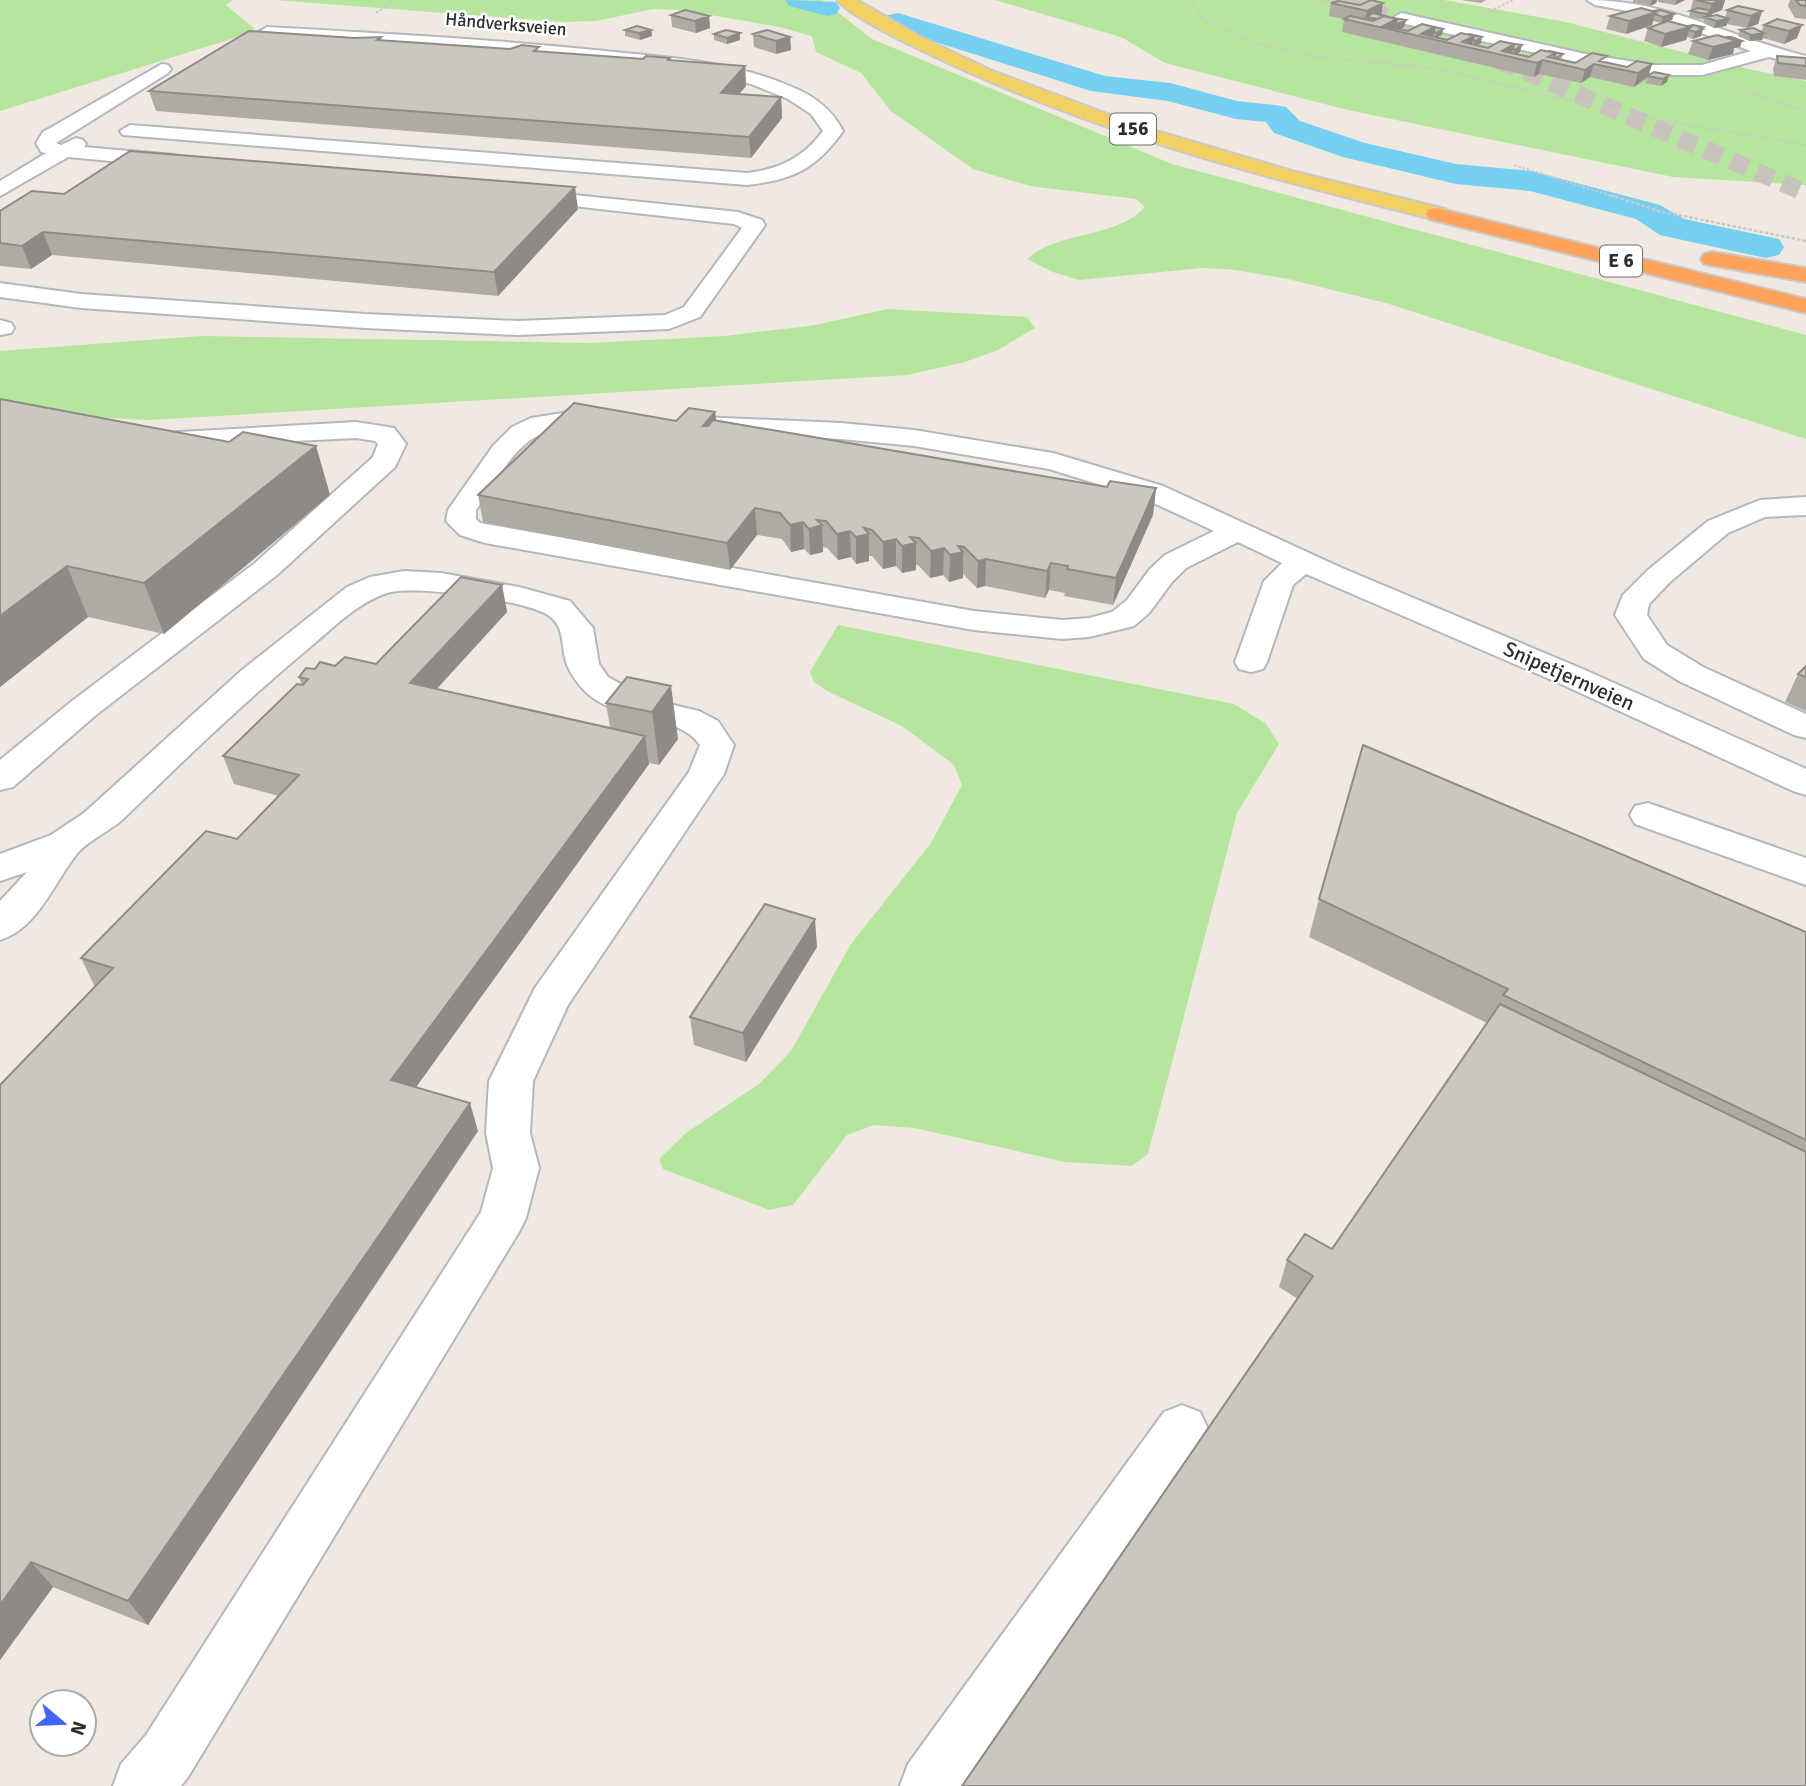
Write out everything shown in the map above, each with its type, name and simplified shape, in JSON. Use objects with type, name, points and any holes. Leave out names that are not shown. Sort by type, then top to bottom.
[{"type":"highway","name":"E 6","points":[[1437,214],[1806,275]]},
{"type":"highway","name":"E 6","points":[[1437,214],[1806,306]]},
{"type":"main road","name":"156","points":[[845,0],[938,52],[1069,107],[1233,160],[1437,214]]},
{"type":"street","points":[[1595,0],[1658,12],[1769,52],[1806,61]]},
{"type":"street","points":[[103,129],[747,178],[774,176],[797,168],[819,152],[833,131],[828,118],[818,110],[777,87],[710,70],[568,52],[261,35],[306,13]]},
{"type":"street","points":[[1412,24],[1615,65],[1667,71],[1702,71],[1769,52]]},
{"type":"street","points":[[613,40],[642,46],[667,46]]},
{"type":"street","points":[[162,69],[50,136],[46,143],[48,148],[63,151],[192,162]]},
{"type":"street","points":[[0,190],[130,111]]},
{"type":"street","points":[[0,290],[81,300],[365,321],[517,328],[669,322],[692,312],[754,225],[738,218],[503,193]]},
{"type":"street","points":[[635,422],[580,420],[529,428],[515,438],[463,510],[461,521],[470,529],[485,534],[720,578],[1020,627],[1072,629],[1101,627],[1128,618],[1167,568],[1188,554],[1238,532]]},
{"type":"street","name":"Snipetjernveien","points":[[676,424],[841,430],[914,438],[1053,461],[1153,492],[1316,567],[1573,677],[1806,783]]},
{"type":"street","points":[[0,779],[93,701],[266,569],[385,461],[392,444],[384,434],[356,430],[132,441]]},
{"type":"street","points":[[1806,506],[1760,509],[1718,527],[1659,576],[1634,602],[1631,615],[1655,652],[1691,674],[1806,727]]},
{"type":"street","points":[[1251,662],[1279,581],[1316,567]]},
{"type":"street","points":[[0,868],[64,844],[97,821],[254,677],[329,615],[358,594],[380,584],[404,580],[441,582],[519,596],[558,608],[578,628],[583,664],[596,684],[637,707],[687,718],[706,729],[717,745],[706,774],[550,999],[511,1081],[508,1133],[516,1168],[503,1218],[174,1744],[143,1786]]},
{"type":"street","points":[[1648,815],[1806,872]]},
{"type":"street","points":[[0,926],[40,882],[64,844]]},
{"type":"street","points":[[930,1786],[1182,1429]]},
{"type":"path","points":[[376,13],[395,0]]},
{"type":"path","points":[[1192,0],[1202,18],[1249,42],[1319,57],[1439,69],[1630,115],[1806,145]]},
{"type":"path","points":[[1702,71],[1720,79],[1732,89],[1806,111]]},
{"type":"path","points":[[1514,165],[1659,211],[1806,241]]},
{"type":"green space","points":[[0,0],[233,0],[226,5],[255,29],[244,35],[0,111]]},
{"type":"green space","points":[[275,0],[822,0],[872,39],[1172,164],[1806,335],[1806,439],[1386,303],[1288,279],[1236,270],[1202,268],[1079,280],[1053,272],[1027,259],[1055,243],[1119,225],[1145,207],[1136,199],[1030,186],[973,169],[891,111],[861,73],[816,52],[812,36],[779,27],[682,10],[653,9],[596,21],[563,22]]},
{"type":"green space","points":[[995,0],[1444,0],[1566,22],[1744,68],[1806,81],[1806,185],[1673,177],[1348,110],[1165,63],[1121,37]]},
{"type":"green space","points":[[888,309],[1027,317],[1035,328],[998,350],[965,362],[907,375],[149,420],[89,417],[0,406],[0,351],[201,336],[591,343],[724,336],[810,326]]},
{"type":"green space","points":[[838,625],[1234,704],[1266,724],[1279,744],[1237,813],[1148,1154],[1131,1166],[1065,1162],[915,1128],[874,1125],[847,1135],[793,1205],[769,1210],[663,1169],[659,1159],[686,1133],[759,1084],[791,1051],[851,944],[931,843],[962,785],[954,765],[902,726],[829,692],[814,682],[810,672]]},
{"type":"building","points":[[1371,0],[1383,3],[1367,11],[1331,3],[1338,1],[1360,5]]},
{"type":"building","points":[[1696,0],[1720,0],[1712,4]]},
{"type":"building","points":[[1796,0],[1806,0],[1806,6],[1800,5]]},
{"type":"building","points":[[1738,6],[1762,11],[1751,16],[1727,10]]},
{"type":"building","points":[[1641,8],[1656,12],[1629,21],[1610,16]]},
{"type":"building","points":[[1698,8],[1713,11],[1706,14],[1690,11]]},
{"type":"building","points":[[685,10],[709,16],[695,21],[671,15]]},
{"type":"building","points":[[1652,11],[1674,14],[1663,17]]},
{"type":"building","points":[[1373,13],[1389,17],[1366,17]]},
{"type":"building","points":[[1717,15],[1729,19],[1716,21],[1705,17]]},
{"type":"building","points":[[1350,16],[1373,21],[1384,16],[1397,19],[1383,26],[1408,31],[1422,24],[1435,27],[1421,34],[1447,40],[1461,33],[1474,36],[1462,42],[1488,48],[1500,41],[1514,44],[1502,51],[1529,57],[1541,50],[1556,53],[1548,57],[1575,63],[1592,53],[1607,56],[1599,61],[1627,67],[1637,61],[1652,64],[1638,73],[1594,64],[1585,70],[1543,60],[1537,63],[1344,19]]},
{"type":"building","points":[[1777,19],[1802,25],[1789,31],[1764,25]]},
{"type":"building","points":[[1668,21],[1690,27],[1665,34],[1648,28]]},
{"type":"building","points":[[637,26],[651,30],[639,33],[625,30]]},
{"type":"building","points":[[1688,26],[1703,29],[1695,32],[1689,30]]},
{"type":"building","points":[[1753,28],[1764,33],[1751,35],[1740,30]]},
{"type":"building","points":[[726,30],[740,33],[727,38],[714,34]]},
{"type":"building","points":[[767,30],[790,37],[776,41],[753,34]]},
{"type":"building","points":[[249,31],[354,38],[381,37],[377,40],[510,49],[522,45],[539,47],[534,51],[643,59],[646,56],[745,66],[721,93],[781,97],[749,137],[149,91]]},
{"type":"building","points":[[1717,35],[1737,41],[1713,47],[1693,41]]},
{"type":"building","points":[[1777,56],[1806,58],[1806,66],[1778,63]]},
{"type":"building","points":[[1654,72],[1669,75],[1663,79],[1647,76]]},
{"type":"building","points":[[130,151],[575,187],[494,272],[43,232],[22,246],[0,243],[0,211],[32,191],[64,194]]},
{"type":"building","points":[[0,399],[229,442],[243,432],[316,446],[144,583],[67,566],[0,616]]},
{"type":"building","points":[[574,403],[676,421],[689,408],[715,412],[703,426],[708,426],[713,420],[1107,487],[1110,481],[1156,488],[1116,578],[1067,569],[1068,566],[1051,563],[1047,571],[986,559],[978,561],[964,547],[958,546],[963,552],[950,555],[944,548],[931,551],[919,538],[910,537],[916,543],[902,546],[896,539],[883,542],[872,530],[864,528],[869,534],[856,537],[850,531],[837,534],[826,521],[817,520],[822,525],[809,529],[803,522],[790,525],[780,513],[755,508],[727,543],[478,495]]},
{"type":"building","points":[[461,577],[502,585],[410,683],[645,736],[391,1080],[470,1103],[128,1601],[31,1562],[0,1605],[0,1085],[113,968],[81,958],[206,831],[237,839],[299,775],[223,756],[297,684],[303,685],[308,679],[299,677],[306,668],[315,669],[320,662],[335,666],[345,657],[376,664]]},
{"type":"building","points":[[1806,666],[1806,677],[1798,674]]},
{"type":"building","points":[[627,677],[671,686],[652,712],[606,703]]},
{"type":"building","points":[[1363,745],[1806,932],[1806,1140],[1503,995],[1508,989],[1319,899]]},
{"type":"building","points":[[765,904],[815,919],[743,1033],[690,1017]]},
{"type":"building","points":[[1500,1004],[1806,1152],[1806,1786],[962,1786],[1313,1276],[1287,1260],[1305,1234],[1332,1249]]},
{"type":"waterway","points":[[798,0],[827,8]]},
{"type":"waterway","points":[[898,21],[1102,85],[1170,92],[1236,110],[1275,114],[1288,126],[1285,126],[1355,150],[1456,174],[1531,181],[1648,212],[1673,227],[1766,247]]},
{"type":"tunnel","points":[[1343,0],[1513,66],[1806,193]]}]
